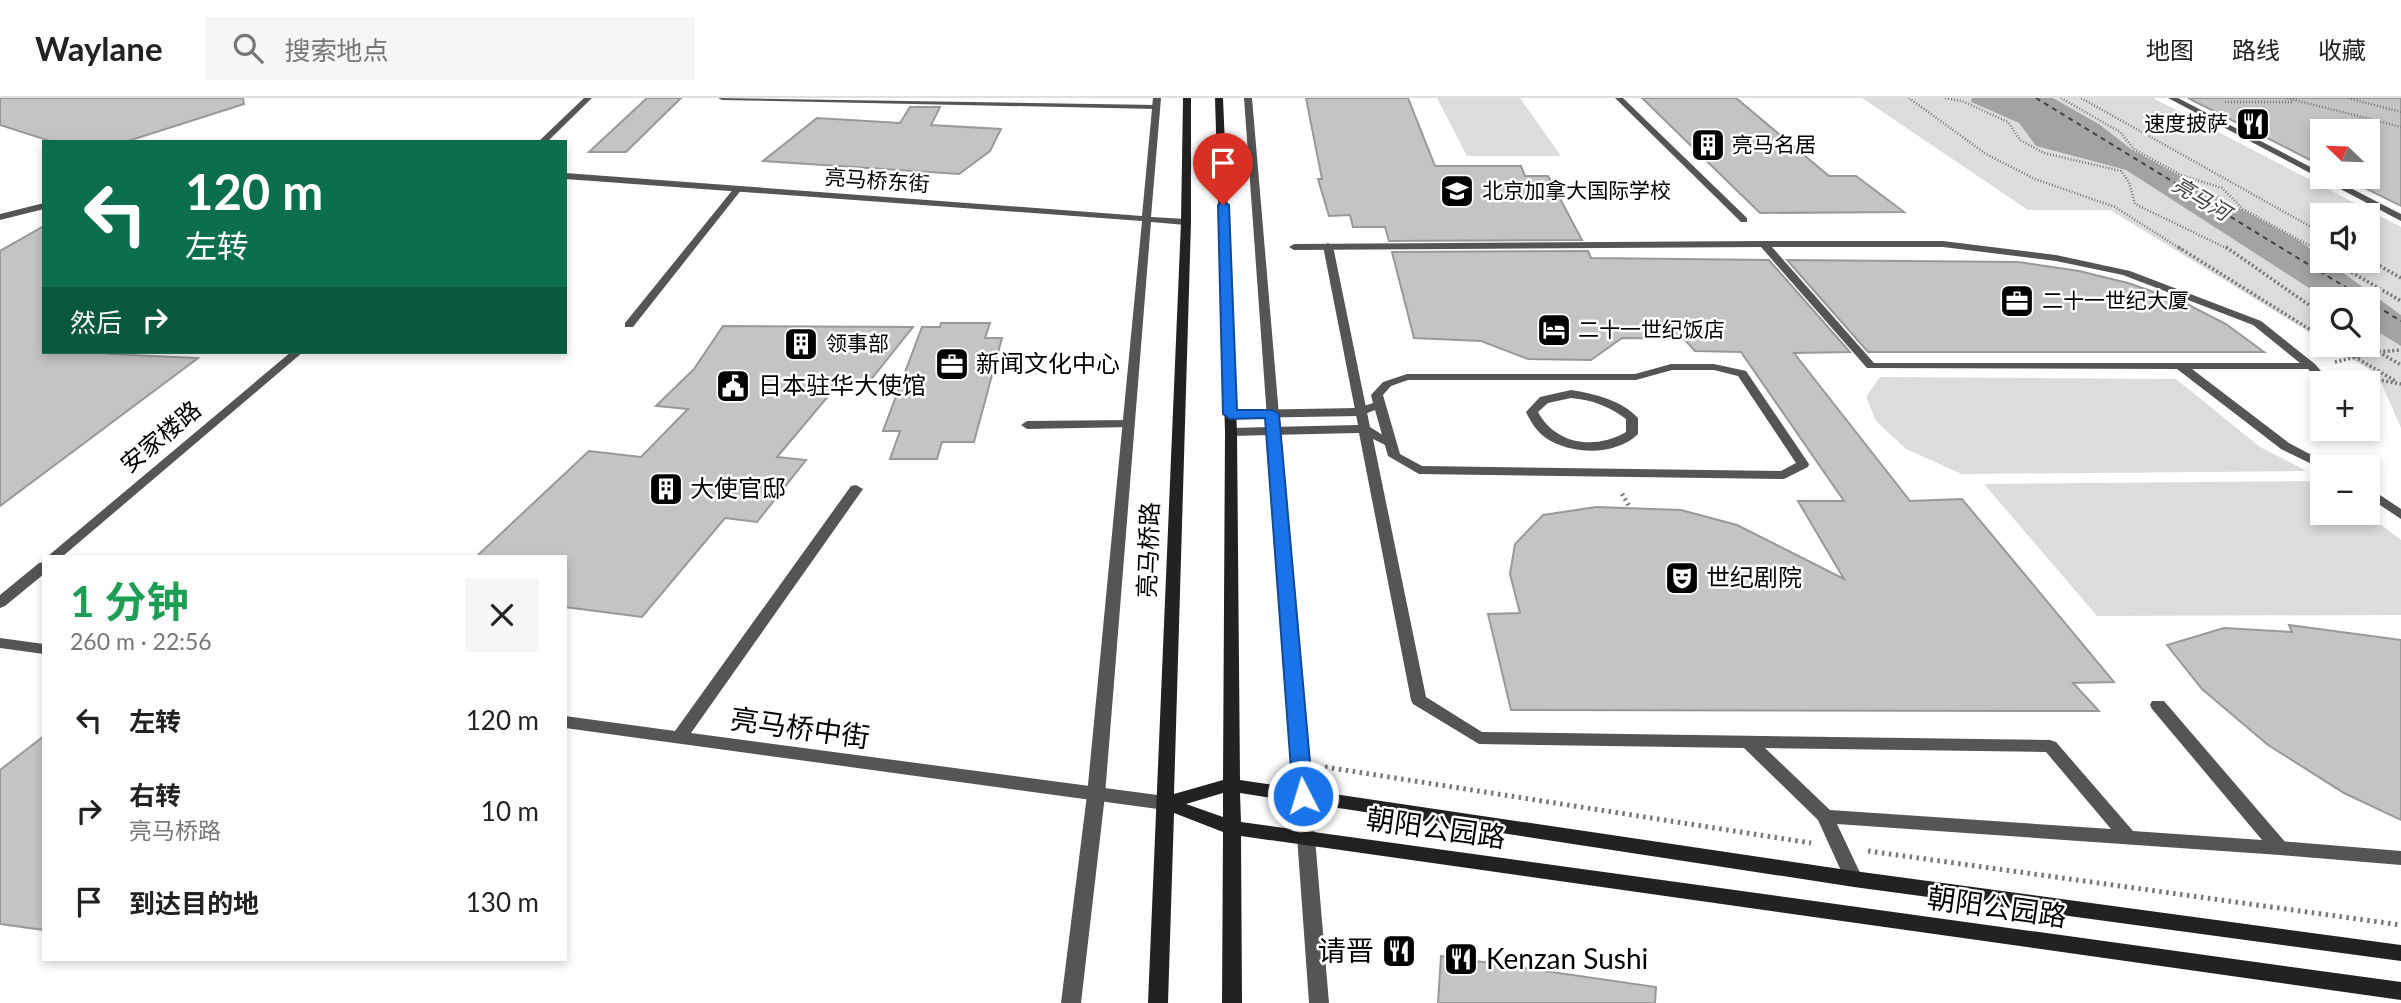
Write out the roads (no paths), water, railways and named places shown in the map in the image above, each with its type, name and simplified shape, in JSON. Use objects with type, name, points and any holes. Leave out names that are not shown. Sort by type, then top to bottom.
[{"type":"main road","name":"亮马桥路","points":[[1158,1003],[1186,222],[1187,98]]},
{"type":"main road","points":[[1219,98],[1231,432],[1231,1003]]},
{"type":"main road","name":"朝阳公园路","points":[[1165,803],[1229,785],[1854,879],[2401,953]]},
{"type":"main road","name":"朝阳公园路","points":[[1165,803],[1229,827],[2401,992]]},
{"type":"street","points":[[544,140],[588,98]]},
{"type":"street","points":[[722,98],[1157,103],[1096,795],[1071,1003]]},
{"type":"street","points":[[1248,98],[1319,1003]]},
{"type":"street","points":[[1619,98],[1744,220]]},
{"type":"street","points":[[2172,98],[2401,218]]},
{"type":"street","name":"亮马桥东街","points":[[567,176],[1186,222]]},
{"type":"street","points":[[629,326],[738,189]]},
{"type":"street","points":[[0,217],[42,206]]},
{"type":"street","points":[[1764,244],[1871,366],[2311,366]]},
{"type":"street","points":[[1294,247],[1943,244],[2056,258],[2126,273],[2257,323],[2315,371]]},
{"type":"street","points":[[1328,246],[1419,700],[1479,738],[2050,746],[2129,838]]},
{"type":"street","name":"安家楼路","points":[[56,555],[295,354]]},
{"type":"street","points":[[2180,366],[2285,446],[2310,458]]},
{"type":"street","points":[[1671,367],[1714,367],[1742,373],[1803,464],[1784,475],[1419,470],[1394,456],[1380,404],[1377,395],[1387,384],[1407,377],[1636,377],[1671,367]]},
{"type":"street","points":[[1571,394],[1594,396],[1615,404],[1632,418],[1632,435],[1621,443],[1595,448],[1550,436],[1536,424],[1532,412],[1544,400],[1571,394]]},
{"type":"street","points":[[1230,414],[1360,412],[1380,404]]},
{"type":"street","points":[[1027,425],[1128,424]]},
{"type":"street","points":[[1231,432],[1365,429],[1391,444]]},
{"type":"street","points":[[678,737],[856,489]]},
{"type":"street","points":[[2380,500],[2401,515]]},
{"type":"street","points":[[0,603],[42,568]]},
{"type":"street","points":[[0,643],[42,649]]},
{"type":"street","points":[[2158,705],[2280,848]]},
{"type":"street","name":"亮马桥中街","points":[[567,722],[1165,803]]},
{"type":"street","points":[[1749,743],[1825,816],[1854,879]]},
{"type":"street","points":[[1825,816],[2401,858]]},
{"type":"water","name":"亮马河","points":[[1972,98],[2053,98],[2099,124],[2131,149],[2298,240],[2310,248],[2310,273],[2343,273],[2363,287],[2310,289],[2126,170],[2036,146],[2019,123],[1971,102]]},
{"type":"water","points":[[2380,300],[2401,315],[2401,346],[2380,333]]},
{"type":"place","name":"速度披萨","points":[[2253,124]]},
{"type":"place","name":"亮马名居","points":[[1708,145]]},
{"type":"place","name":"北京加拿大国际学校","points":[[1457,191]]},
{"type":"place","name":"二十一世纪大厦","points":[[2017,301]]},
{"type":"place","name":"二十一世纪饭店","points":[[1554,330]]},
{"type":"place","name":"领事部","points":[[801,344]]},
{"type":"place","name":"新闻文化中心","points":[[952,364]]},
{"type":"place","name":"日本驻华大使馆","points":[[733,386]]},
{"type":"place","name":"大使官邸","points":[[666,489]]},
{"type":"place","name":"世纪剧院","points":[[1682,578]]},
{"type":"place","name":"请晋","points":[[1399,951]]},
{"type":"place","name":"Kenzan Sushi","points":[[1461,959]]}]
